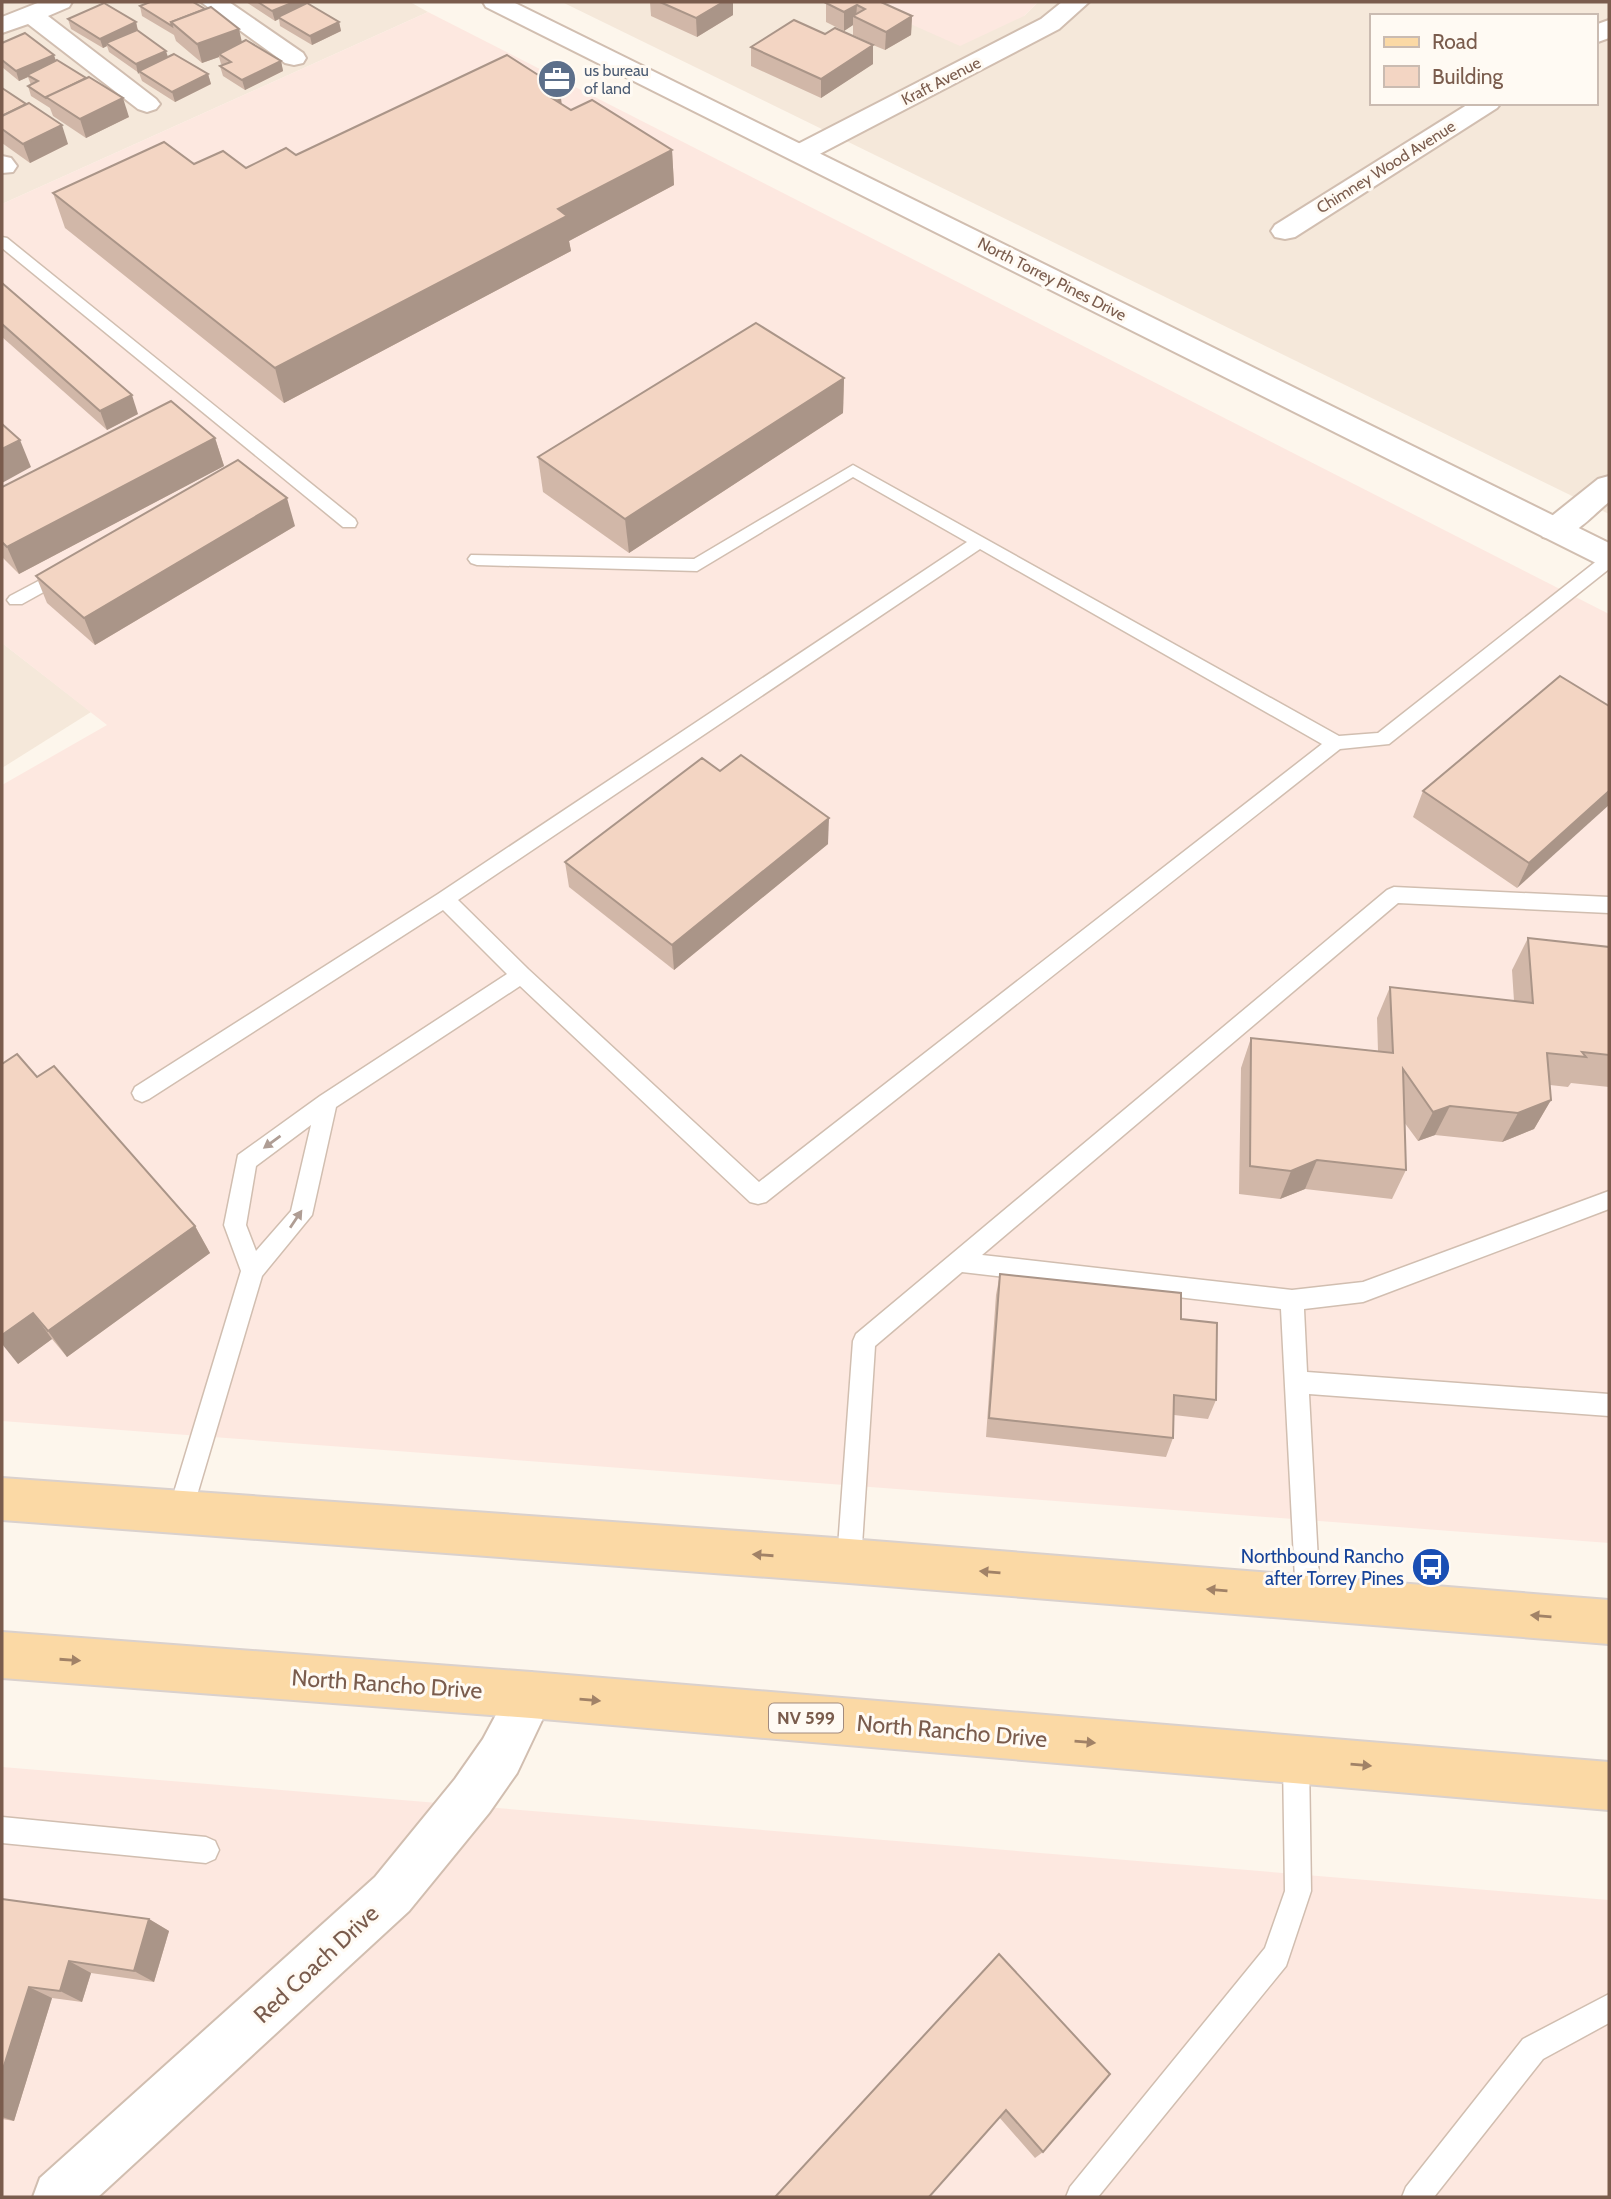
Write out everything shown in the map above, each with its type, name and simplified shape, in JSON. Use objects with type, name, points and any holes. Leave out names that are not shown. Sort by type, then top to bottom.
[{"type":"main road","points":[[2,1499],[849,1561],[1609,1622]]},
{"type":"main road","name":"North Rancho Drive","points":[[2,1655],[531,1695],[1609,1786]]},
{"type":"street","points":[[2,26],[60,2]]},
{"type":"street","points":[[213,2],[294,58]]},
{"type":"street","name":"North Torrey Pines Drive","points":[[495,2],[1609,558]]},
{"type":"street","name":"Kraft Avenue","points":[[801,153],[1050,24],[1077,2]]},
{"type":"street","points":[[30,14],[147,104]]},
{"type":"street","name":"Chimney Wood Avenue","points":[[1285,231],[1485,105]]},
{"type":"street","points":[[1554,530],[1609,486]]},
{"type":"street","name":"Red Coach Drive","points":[[59,2197],[392,1894],[472,1796],[500,1756],[531,1695]]},
{"type":"lane","points":[[2,241],[267,464],[349,523]]},
{"type":"lane","points":[[477,559],[697,565],[853,470],[1336,743],[1382,740],[1609,558]]},
{"type":"lane","points":[[142,1093],[445,899],[981,541]]},
{"type":"lane","points":[[16,600],[77,567]]},
{"type":"lane","points":[[445,899],[521,975],[758,1195],[1336,743]]},
{"type":"lane","points":[[849,1561],[864,1341],[1394,895],[1609,905]]},
{"type":"lane","points":[[252,1271],[235,1225],[246,1161],[327,1102],[521,975]]},
{"type":"lane","points":[[180,1512],[252,1271],[301,1215],[327,1102]]},
{"type":"lane","points":[[958,1262],[1292,1300],[1363,1292],[1609,1200]]},
{"type":"lane","points":[[1292,1300],[1308,1598]]},
{"type":"lane","points":[[1296,1382],[1609,1405]]},
{"type":"lane","points":[[1080,2197],[1276,1956],[1298,1891],[1296,1760]]},
{"type":"lane","points":[[2,1830],[206,1850]]},
{"type":"lane","points":[[1416,2197],[1533,2049],[1609,2008]]},
{"type":"shaded area","points":[[2,2],[410,2],[428,12],[2,204]]},
{"type":"shaded area","points":[[562,2],[861,2],[1024,16],[1038,2],[1609,2],[1609,514]]},
{"type":"shaded area","points":[[861,2],[1038,2],[1024,16],[960,46]]},
{"type":"shaded area","points":[[428,12],[1609,614],[1609,1543],[2,1421],[2,785],[107,725],[2,643],[2,204]]},
{"type":"shaded area","points":[[2,643],[91,712],[2,768]]},
{"type":"shaded area","points":[[2,1767],[1609,1900],[1609,2197],[2,2197]]},
{"type":"building","points":[[150,2],[193,2],[205,9],[171,22],[172,26],[140,6]]},
{"type":"building","points":[[258,2],[294,2],[272,11]]},
{"type":"building","points":[[660,2],[723,2],[696,18]]},
{"type":"building","points":[[881,2],[912,16],[886,32],[853,16],[865,9],[857,5],[844,12],[826,3]]},
{"type":"building","points":[[104,3],[136,22],[100,39],[68,19]]},
{"type":"building","points":[[307,3],[339,22],[310,36],[278,17]]},
{"type":"building","points":[[211,7],[239,29],[197,44],[171,22]]},
{"type":"building","points":[[794,20],[825,34],[835,28],[873,45],[821,79],[751,47]]},
{"type":"building","points":[[137,30],[166,51],[136,64],[106,43]]},
{"type":"building","points":[[25,33],[54,55],[16,71],[2,60],[2,43]]},
{"type":"building","points":[[246,40],[281,61],[242,80],[220,66],[231,62],[219,54]]},
{"type":"building","points":[[174,54],[208,74],[172,92],[139,71]]},
{"type":"building","points":[[507,55],[560,89],[547,95],[571,110],[592,100],[672,150],[558,209],[567,216],[275,368],[53,193],[164,142],[194,164],[223,151],[246,168],[286,148],[296,155]]},
{"type":"building","points":[[57,60],[86,78],[46,98],[28,86],[38,81],[27,75]]},
{"type":"building","points":[[89,77],[123,98],[80,119],[46,97]]},
{"type":"building","points":[[2,88],[26,104],[2,116]]},
{"type":"building","points":[[29,103],[62,125],[23,144],[2,129],[2,116]]},
{"type":"building","points":[[2,283],[132,395],[100,411],[2,324]]},
{"type":"building","points":[[756,323],[844,378],[625,519],[538,457]]},
{"type":"building","points":[[171,401],[215,438],[7,547],[2,542],[2,487]]},
{"type":"building","points":[[2,424],[20,440],[2,449]]},
{"type":"building","points":[[238,460],[287,498],[84,618],[36,576]]},
{"type":"building","points":[[1560,676],[1609,706],[1609,791],[1529,863],[1423,791]]},
{"type":"building","points":[[741,755],[829,818],[672,945],[565,862],[702,758],[720,771]]},
{"type":"building","points":[[1528,938],[1609,947],[1609,1055],[1582,1052],[1586,1057],[1547,1053],[1551,1100],[1518,1113],[1450,1106],[1433,1112],[1403,1069],[1406,1170],[1317,1160],[1291,1171],[1250,1166],[1251,1038],[1393,1053],[1390,987],[1533,1003]]},
{"type":"building","points":[[17,1054],[37,1077],[54,1066],[195,1226],[48,1331],[33,1313],[2,1335],[2,1064]]},
{"type":"building","points":[[1000,1274],[1181,1293],[1181,1319],[1217,1323],[1216,1400],[1174,1395],[1173,1438],[989,1418]]},
{"type":"building","points":[[2,1899],[149,1919],[134,1971],[69,1961],[60,1991],[29,1987],[2,2072]]},
{"type":"building","points":[[999,1954],[1110,2074],[1043,2152],[1006,2110],[929,2197],[775,2197]]},
{"type":"place","name":"us bureau of land","points":[[557,79]]},
{"type":"place","name":"Northbound Rancho after Torrey Pines","points":[[1431,1567]]}]
